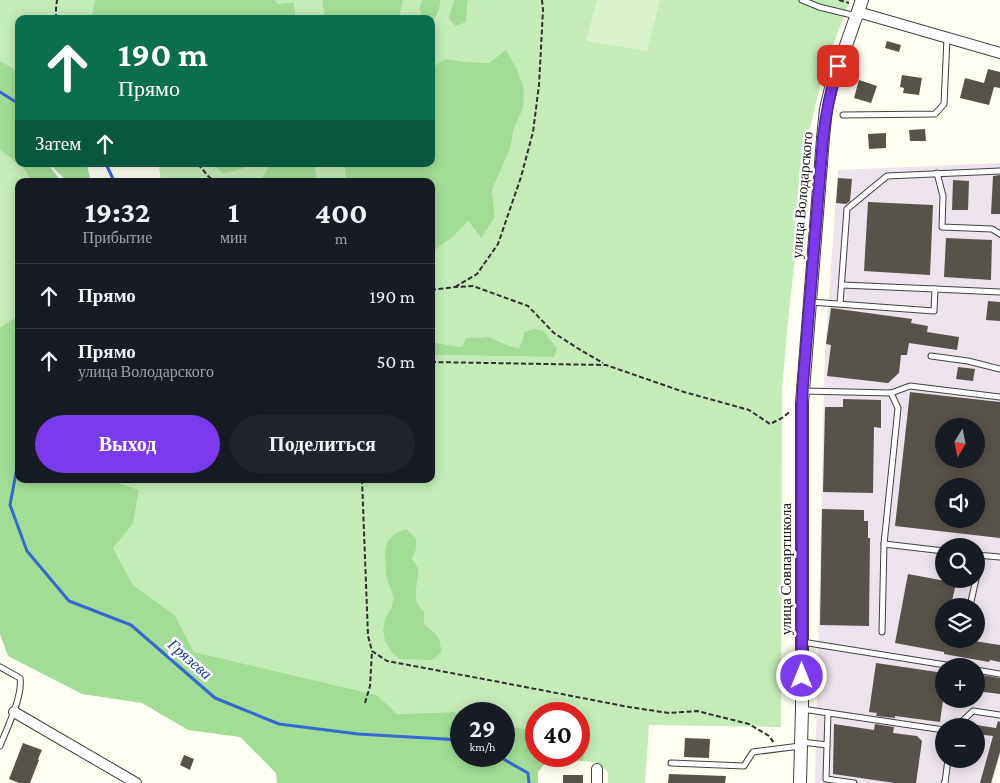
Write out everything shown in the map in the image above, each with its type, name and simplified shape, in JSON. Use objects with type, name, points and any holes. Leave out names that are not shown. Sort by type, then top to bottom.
[{"type":"street","points":[[859,9],[1000,53]]},
{"type":"street","name":"улица Володарского","points":[[803,393],[826,109],[831,88],[859,9]]},
{"type":"street","name":"улица Совпартшкола","points":[[800,783],[803,393]]},
{"type":"street","points":[[14,712],[136,783]]},
{"type":"street","points":[[597,769],[597,783]]},
{"type":"lane","points":[[802,0],[819,7],[859,9]]},
{"type":"lane","points":[[843,115],[935,114],[944,104],[947,38]]},
{"type":"lane","points":[[840,304],[848,210],[887,176],[1000,171]]},
{"type":"lane","points":[[937,173],[943,196],[942,227],[992,229],[1000,234]]},
{"type":"lane","points":[[842,285],[1000,292]]},
{"type":"lane","points":[[809,306],[840,304],[934,311],[935,289]]},
{"type":"lane","points":[[930,356],[968,361],[1000,369]]},
{"type":"lane","points":[[803,393],[891,393],[910,386],[1000,397]]},
{"type":"lane","points":[[882,632],[884,544],[898,408],[891,393]]},
{"type":"lane","points":[[884,544],[935,550]]},
{"type":"lane","points":[[985,556],[1000,557]]},
{"type":"lane","points":[[802,642],[935,663]]},
{"type":"lane","points":[[0,668],[20,678],[22,686],[0,746]]},
{"type":"lane","points":[[985,672],[1000,674]]},
{"type":"lane","points":[[802,709],[935,729]]},
{"type":"lane","points":[[966,718],[973,712],[1000,715]]},
{"type":"lane","points":[[828,713],[826,779],[854,783]]},
{"type":"lane","points":[[671,763],[744,766],[753,752],[801,744],[826,745]]},
{"type":"lane","points":[[944,783],[947,768]]},
{"type":"path","points":[[56,15],[57,0]]},
{"type":"path","points":[[455,286],[477,274],[498,244],[521,177],[533,132],[539,85],[542,0]]},
{"type":"path","points":[[200,167],[210,178]]},
{"type":"path","points":[[435,289],[455,286],[473,286],[528,306],[554,333],[606,365],[684,392],[749,410],[770,424],[782,418],[803,393]]},
{"type":"path","points":[[435,362],[606,365]]},
{"type":"path","points":[[362,483],[368,636],[372,651],[370,686],[365,703]]},
{"type":"path","points":[[372,651],[387,661],[629,708],[669,713],[697,711],[749,724],[770,736],[778,749]]},
{"type":"shaded area","points":[[1000,163],[1000,756],[992,783],[815,783],[825,350],[838,170]]},
{"type":"green space","points":[[0,0],[95,0],[92,15],[15,15],[15,69],[0,61]]},
{"type":"green space","points":[[95,0],[275,0],[278,4],[294,2],[296,15],[92,15]]},
{"type":"green space","points":[[275,0],[322,0],[324,15],[296,15],[294,2],[278,4]]},
{"type":"green space","points":[[322,0],[403,0],[400,15],[324,15]]},
{"type":"green space","points":[[403,0],[422,0],[419,8],[422,15],[400,15]]},
{"type":"green space","points":[[422,0],[441,0],[435,19],[435,15],[422,15],[419,8]]},
{"type":"green space","points":[[441,0],[454,0],[451,9],[466,22],[468,0],[850,0],[824,69],[810,128],[789,311],[782,389],[781,727],[649,725],[645,783],[608,783],[608,772],[597,763],[590,762],[590,702],[525,702],[525,729],[515,727],[515,702],[450,702],[450,712],[397,714],[377,695],[194,652],[175,615],[133,585],[113,548],[133,524],[139,490],[119,483],[435,483],[435,355],[554,357],[550,340],[544,331],[524,333],[520,348],[509,346],[489,337],[478,337],[462,347],[435,343],[435,250],[454,236],[468,221],[480,237],[495,217],[492,190],[510,149],[514,128],[523,109],[489,63],[445,59],[435,65],[435,21]],"holes":[[[416,538],[416,550],[412,560],[419,569],[416,591],[417,603],[424,612],[424,624],[434,632],[391,651],[384,635],[384,624]]]},
{"type":"green space","points":[[454,0],[468,0],[466,22],[456,26],[449,19]]},
{"type":"green space","points":[[597,0],[660,0],[647,51],[586,41]]},
{"type":"green space","points":[[506,50],[517,69],[524,89],[523,109],[514,128],[510,149],[492,190],[495,217],[481,238],[468,221],[454,236],[435,250],[435,178],[346,178],[344,167],[435,167],[435,65],[445,59],[489,63]]},
{"type":"green space","points":[[0,61],[15,69],[15,162],[0,150]]},
{"type":"green space","points":[[0,150],[15,162],[15,167],[23,168],[30,178],[15,178],[15,318],[0,327]]},
{"type":"green space","points":[[22,167],[50,167],[59,178],[30,178]]},
{"type":"green space","points":[[52,167],[88,167],[90,178],[64,178]]},
{"type":"green space","points":[[159,167],[215,167],[223,174],[244,167],[268,167],[262,178],[161,178]]},
{"type":"green space","points":[[215,167],[244,167],[242,169],[223,174]]},
{"type":"green space","points":[[268,167],[315,167],[317,178],[262,178]]},
{"type":"green space","points":[[315,167],[344,167],[346,178],[317,178]]},
{"type":"green space","points":[[15,318],[15,483],[119,483],[139,490],[133,524],[113,548],[133,585],[175,615],[194,652],[377,695],[397,714],[450,712],[450,767],[515,767],[515,727],[525,729],[525,767],[542,767],[538,772],[538,783],[277,783],[276,773],[240,737],[188,730],[142,703],[82,694],[8,656],[0,634],[0,327]]},
{"type":"green space","points":[[534,329],[544,331],[557,349],[554,357],[435,355],[435,343],[462,347],[466,338],[489,337],[509,346],[519,348],[524,332]]},
{"type":"green space","points":[[406,529],[416,538],[416,550],[412,559],[419,569],[416,591],[417,603],[424,612],[424,624],[435,633],[440,643],[441,653],[432,660],[399,659],[385,641],[383,630],[385,619],[394,598],[386,576],[385,553],[387,542],[394,534]]},
{"type":"building","points":[[887,41],[901,45],[899,52],[885,48]]},
{"type":"building","points":[[988,69],[1000,72],[1000,88],[994,87],[989,105],[960,98],[965,78],[984,83]]},
{"type":"building","points":[[902,75],[922,78],[919,95],[903,93],[904,88],[900,87]]},
{"type":"building","points":[[859,80],[877,86],[871,103],[854,98]]},
{"type":"building","points":[[925,129],[926,141],[910,141],[909,130]]},
{"type":"building","points":[[886,133],[886,148],[869,149],[868,134]]},
{"type":"building","points":[[1000,175],[1000,214],[991,214],[993,176]]},
{"type":"building","points":[[838,178],[852,179],[850,201],[846,204],[836,203]]},
{"type":"building","points":[[953,180],[969,181],[968,210],[952,210]]},
{"type":"building","points":[[868,202],[933,205],[930,275],[864,271]]},
{"type":"building","points":[[946,238],[992,240],[991,280],[944,277]]},
{"type":"building","points":[[988,301],[1000,302],[1000,321],[986,320]]},
{"type":"building","points":[[831,308],[912,319],[911,323],[928,326],[927,332],[959,337],[957,350],[909,343],[907,355],[901,355],[899,373],[888,383],[827,376],[831,345],[826,344]]},
{"type":"building","points":[[958,367],[975,369],[973,381],[956,379]]},
{"type":"building","points":[[910,392],[1000,402],[1000,538],[895,526]]},
{"type":"building","points":[[843,399],[881,400],[881,428],[874,427],[873,493],[823,492],[825,407],[843,407]]},
{"type":"building","points":[[822,509],[864,510],[864,521],[868,521],[868,538],[870,538],[869,626],[820,625]]},
{"type":"building","points":[[908,574],[935,579],[935,588],[955,588],[953,598],[935,598],[935,648],[985,648],[985,643],[1000,645],[1000,662],[990,660],[989,662],[985,661],[985,658],[966,658],[944,654],[944,652],[895,643]]},
{"type":"building","points":[[876,663],[935,672],[935,708],[942,708],[941,718],[935,718],[935,721],[895,716],[895,718],[876,716],[877,713],[869,712]]},
{"type":"building","points":[[985,676],[1000,678],[1000,694],[985,692]]},
{"type":"building","points":[[998,721],[1000,722],[1000,752],[991,783],[980,783],[993,736],[985,735],[985,726],[996,728]]},
{"type":"building","points":[[834,724],[874,730],[875,724],[894,727],[893,733],[917,736],[922,741],[916,783],[895,783],[833,774]]},
{"type":"building","points":[[685,738],[710,739],[709,758],[684,757]]},
{"type":"building","points":[[23,743],[42,750],[30,783],[19,783],[9,779]]},
{"type":"building","points":[[184,755],[194,759],[190,770],[180,765]]},
{"type":"building","points":[[669,774],[726,776],[725,783],[668,783]]},
{"type":"building","points":[[563,775],[583,775],[583,783],[563,783]]},
{"type":"waterway","name":"Грязева","points":[[0,92],[15,101]]},
{"type":"waterway","name":"Грязева","points":[[107,167],[113,178]]},
{"type":"waterway","name":"Грязева","points":[[15,478],[10,505],[27,551],[69,601],[131,625],[215,698],[279,724],[358,734],[450,739]]},
{"type":"waterway","name":"Грязева","points":[[515,766],[528,773],[529,783]]},
{"type":"route","points":[[802,676],[803,384],[826,109],[838,66]]}]
